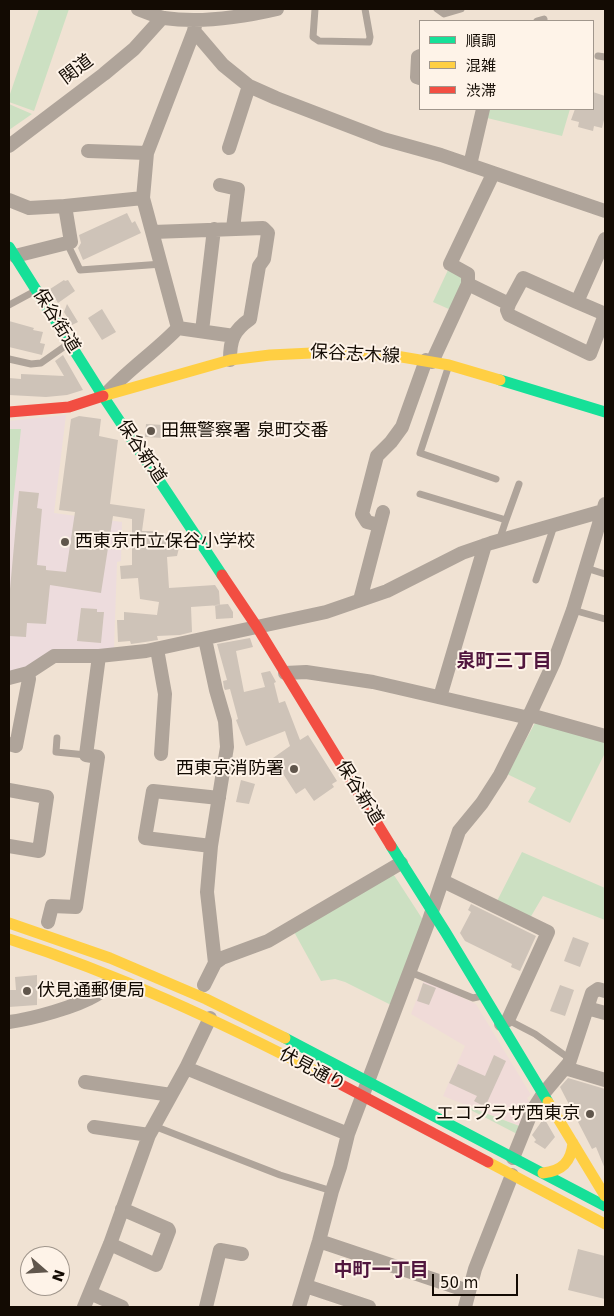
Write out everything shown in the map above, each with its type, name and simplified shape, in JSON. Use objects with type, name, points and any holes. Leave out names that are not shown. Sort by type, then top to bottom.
[{"type":"main road","name":"保谷街道","points":[[12,251],[103,396]]},
{"type":"main road","name":"保谷志木線","points":[[9,412],[69,407],[127,388],[230,360],[270,355],[333,352],[364,353],[449,365],[605,412]]},
{"type":"main road","name":"保谷新道","points":[[103,396],[257,627],[484,995],[505,1022],[543,1094],[605,1196]]},
{"type":"main road","name":"伏見通り","points":[[9,922],[110,958],[206,999],[605,1206]]},
{"type":"main road","name":"伏見通り","points":[[9,939],[62,956],[136,986],[254,1039],[605,1224]]},
{"type":"main road","points":[[30,945],[33,957],[45,964]]},
{"type":"main road","points":[[162,968],[244,1006],[245,1019]]},
{"type":"main road","points":[[90,981],[122,992],[136,986]]},
{"type":"main road","points":[[543,1173],[555,1171],[568,1162],[571,1157],[573,1143]]},
{"type":"street","points":[[149,12],[195,25],[277,9]]},
{"type":"street","name":"関道","points":[[9,146],[134,49],[149,12]]},
{"type":"street","points":[[195,25],[223,65],[249,86],[383,139],[470,165],[605,211]]},
{"type":"street","points":[[178,328],[143,198],[147,153],[195,25]]},
{"type":"street","points":[[419,56],[417,77],[419,78]]},
{"type":"street","points":[[230,148],[249,86]]},
{"type":"street","points":[[470,165],[484,110]]},
{"type":"street","points":[[88,151],[147,153]]},
{"type":"street","points":[[360,600],[381,519],[367,522],[362,514],[372,472],[377,456],[402,427],[429,361],[468,284],[468,274],[450,264],[493,174]]},
{"type":"street","points":[[220,185],[238,189],[233,228]]},
{"type":"street","points":[[9,200],[29,208],[143,198]]},
{"type":"street","points":[[12,251],[71,242],[65,206]]},
{"type":"street","points":[[153,232],[214,228],[263,228],[268,233],[264,259],[259,266],[250,319],[238,327],[230,349],[230,360]]},
{"type":"street","points":[[202,331],[214,228]]},
{"type":"street","points":[[577,302],[605,239]]},
{"type":"street","points":[[523,278],[577,302],[605,314],[601,341],[590,354],[510,315],[507,310],[523,278]]},
{"type":"street","points":[[468,284],[509,304]]},
{"type":"street","points":[[178,328],[234,336]]},
{"type":"street","points":[[103,396],[178,328]]},
{"type":"street","points":[[9,678],[28,674],[54,656],[99,656],[157,649],[326,612],[387,591],[462,553],[554,526],[604,508],[602,527],[554,662],[500,775],[459,831],[433,911],[348,1134],[299,1307]]},
{"type":"street","points":[[440,697],[485,545]]},
{"type":"street","points":[[205,638],[225,721],[226,747],[211,846],[207,892],[215,964]]},
{"type":"street","points":[[157,649],[165,694],[161,754]]},
{"type":"street","points":[[48,923],[52,906],[76,907],[98,757],[86,755],[99,656]]},
{"type":"street","points":[[285,673],[306,672],[344,678],[529,716],[605,736]]},
{"type":"street","points":[[9,744],[16,746],[29,679],[28,674]]},
{"type":"street","points":[[9,790],[47,798],[39,851],[9,846]]},
{"type":"street","points":[[211,846],[145,838],[153,791],[219,798]]},
{"type":"street","points":[[195,982],[222,958],[268,940],[401,862]]},
{"type":"street","points":[[443,881],[548,932],[505,1022]]},
{"type":"street","points":[[9,1022],[38,1016],[78,1003],[99,994],[104,986]]},
{"type":"street","points":[[513,1158],[532,1111],[568,1063],[592,993],[598,989],[605,991]]},
{"type":"street","points":[[587,1008],[605,1013]]},
{"type":"street","points":[[84,1307],[110,1244],[151,1130],[186,1068],[210,1018]]},
{"type":"street","points":[[568,1063],[605,1080]]},
{"type":"street","points":[[186,1068],[348,1134]]},
{"type":"street","points":[[84,1082],[171,1095]]},
{"type":"street","points":[[94,1127],[151,1130]]},
{"type":"street","points":[[465,1307],[475,1269],[512,1176]]},
{"type":"street","points":[[110,1244],[156,1265],[169,1231],[122,1209]]},
{"type":"street","points":[[319,1241],[468,1291]]},
{"type":"street","points":[[206,1307],[220,1250],[242,1254]]},
{"type":"street","points":[[306,1286],[369,1307]]},
{"type":"street","points":[[90,1293],[122,1307]]},
{"type":"lane","points":[[315,9],[313,38],[319,41],[369,42],[370,37],[365,9]]},
{"type":"lane","points":[[438,9],[444,14],[461,9]]},
{"type":"lane","points":[[68,243],[80,270],[162,264]]},
{"type":"lane","points":[[9,305],[36,290]]},
{"type":"lane","points":[[9,358],[31,364],[41,363],[70,343]]},
{"type":"lane","points":[[449,365],[420,453],[496,478]]},
{"type":"lane","points":[[499,541],[519,484]]},
{"type":"lane","points":[[420,494],[506,520]]},
{"type":"lane","points":[[536,580],[554,526]]},
{"type":"lane","points":[[586,568],[605,574]]},
{"type":"lane","points":[[573,610],[605,619]]},
{"type":"lane","points":[[57,738],[56,752],[86,755]]},
{"type":"lane","points":[[410,972],[473,998],[484,995]]},
{"type":"lane","points":[[505,1022],[535,1034],[568,1063]]},
{"type":"lane","points":[[151,1130],[332,1191]]},
{"type":"shaded area","name":"西東京市立保谷小学校","points":[[66,415],[54,513],[122,522],[121,561],[117,562],[114,649],[58,650],[28,670],[9,674],[9,421]]},
{"type":"shaded area","points":[[424,980],[476,1004],[531,1095],[527,1098],[531,1104],[522,1127],[443,1096],[465,1046],[411,1014]]},
{"type":"green space","points":[[39,9],[69,9],[34,111],[9,102],[9,97]]},
{"type":"green space","points":[[9,104],[32,114],[9,130]]},
{"type":"green space","points":[[489,110],[570,110],[562,136],[487,118]]},
{"type":"green space","points":[[448,270],[462,277],[464,283],[451,310],[433,302]]},
{"type":"green space","points":[[9,429],[21,429],[9,540]]},
{"type":"green space","points":[[535,723],[605,742],[605,753],[570,823],[528,802],[536,788],[507,774]]},
{"type":"green space","points":[[522,852],[605,888],[605,920],[543,896],[530,918],[497,901]]},
{"type":"green space","points":[[392,872],[425,923],[393,1006],[345,982],[335,979],[321,981],[293,930]]},
{"type":"green space","points":[[463,1106],[522,1127],[519,1135]]},
{"type":"building","points":[[594,92],[605,96],[605,116],[602,128],[594,126],[593,131],[578,127],[579,122],[571,120],[575,110],[594,110]]},
{"type":"building","points":[[127,213],[132,223],[135,221],[141,233],[83,260],[78,248],[81,243],[79,235]]},
{"type":"building","points":[[64,280],[68,280],[75,291],[58,303],[50,289]]},
{"type":"building","points":[[67,304],[78,322],[72,325],[64,312]]},
{"type":"building","points":[[102,309],[116,332],[102,340],[88,318]]},
{"type":"building","points":[[9,321],[43,332],[40,343],[45,344],[42,355],[9,347]]},
{"type":"building","points":[[63,355],[83,390],[67,395],[46,397],[9,395],[9,378],[21,379],[21,374],[64,376],[55,361]]},
{"type":"building","points":[[79,416],[101,419],[99,436],[118,440],[110,504],[145,509],[142,531],[153,531],[153,535],[181,535],[177,556],[167,557],[169,588],[215,585],[219,591],[220,605],[191,607],[192,632],[180,635],[157,636],[158,640],[131,644],[130,641],[118,642],[117,620],[124,620],[124,612],[157,615],[159,602],[140,599],[138,578],[121,579],[120,566],[132,565],[132,519],[113,516],[101,593],[50,585],[46,624],[27,623],[26,637],[9,636],[9,600],[19,491],[39,493],[37,508],[42,509],[37,565],[46,566],[46,570],[66,572],[75,512],[59,510],[71,419]]},
{"type":"building","points":[[146,424],[182,426],[181,439],[145,437]]},
{"type":"building","points":[[228,604],[233,612],[233,618],[216,619],[215,605]]},
{"type":"building","points":[[81,608],[97,609],[97,612],[104,612],[101,643],[77,641]]},
{"type":"building","points":[[250,638],[253,647],[236,651],[244,692],[265,687],[261,673],[270,671],[276,682],[274,683],[279,703],[285,701],[300,740],[308,735],[337,781],[332,784],[334,787],[314,801],[305,788],[296,794],[273,758],[290,746],[285,731],[246,746],[236,720],[238,719],[230,689],[225,690],[224,688],[223,681],[227,680],[217,644]]},
{"type":"building","points":[[241,780],[255,784],[249,804],[236,802]]},
{"type":"building","points":[[471,904],[536,936],[520,971],[511,967],[512,964],[465,941],[460,933],[471,912],[468,910]]},
{"type":"building","points":[[573,937],[589,943],[580,967],[564,961]]},
{"type":"building","points":[[37,975],[37,1005],[9,1007],[9,990],[16,990],[15,977]]},
{"type":"building","points":[[423,983],[436,988],[429,1005],[417,1001]]},
{"type":"building","points":[[560,985],[574,990],[565,1016],[550,1011]]},
{"type":"building","points":[[494,1055],[506,1061],[485,1107],[474,1101],[477,1096],[449,1083],[458,1064],[485,1076]]},
{"type":"building","name":"エコプラザ西東京","points":[[568,1078],[605,1089],[605,1169],[596,1147],[592,1149],[560,1087]]},
{"type":"building","points":[[544,1118],[555,1137],[545,1149],[534,1142],[536,1140],[532,1135]]},
{"type":"building","points":[[578,1249],[605,1256],[605,1299],[568,1290]]},
{"type":"traffic: fast","points":[[9,247],[103,396],[222,575]]},
{"type":"traffic: fast","points":[[500,380],[605,412]]},
{"type":"traffic: fast","points":[[391,846],[548,1102]]},
{"type":"traffic: fast","points":[[285,1038],[605,1206]]},
{"type":"traffic: slow","points":[[103,396],[230,360],[270,355],[333,352],[396,356],[449,365],[500,380]]},
{"type":"traffic: slow","points":[[9,923],[110,958],[206,999],[285,1038]]},
{"type":"traffic: slow","points":[[9,939],[90,968],[169,1000],[323,1075]]},
{"type":"traffic: slow","points":[[548,1102],[605,1196]]},
{"type":"traffic: slow","points":[[543,1173],[560,1168],[568,1160],[573,1143]]},
{"type":"traffic: slow","points":[[488,1162],[605,1224]]},
{"type":"traffic: jam","points":[[9,412],[69,407],[103,396]]},
{"type":"traffic: jam","points":[[222,575],[257,627],[391,846]]},
{"type":"traffic: jam","points":[[323,1075],[488,1162]]},
{"type":"place","name":"田無警察署 泉町交番","points":[[151,431]]},
{"type":"place","name":"西東京市立保谷小学校","points":[[65,542]]},
{"type":"place","name":"西東京消防署","points":[[294,769]]},
{"type":"place","name":"伏見通郵便局","points":[[27,991]]},
{"type":"place","name":"エコプラザ西東京","points":[[590,1114]]},
{"type":"district","name":"泉町三丁目","points":[[504,662]]},
{"type":"district","name":"中町一丁目","points":[[381,1271]]}]
